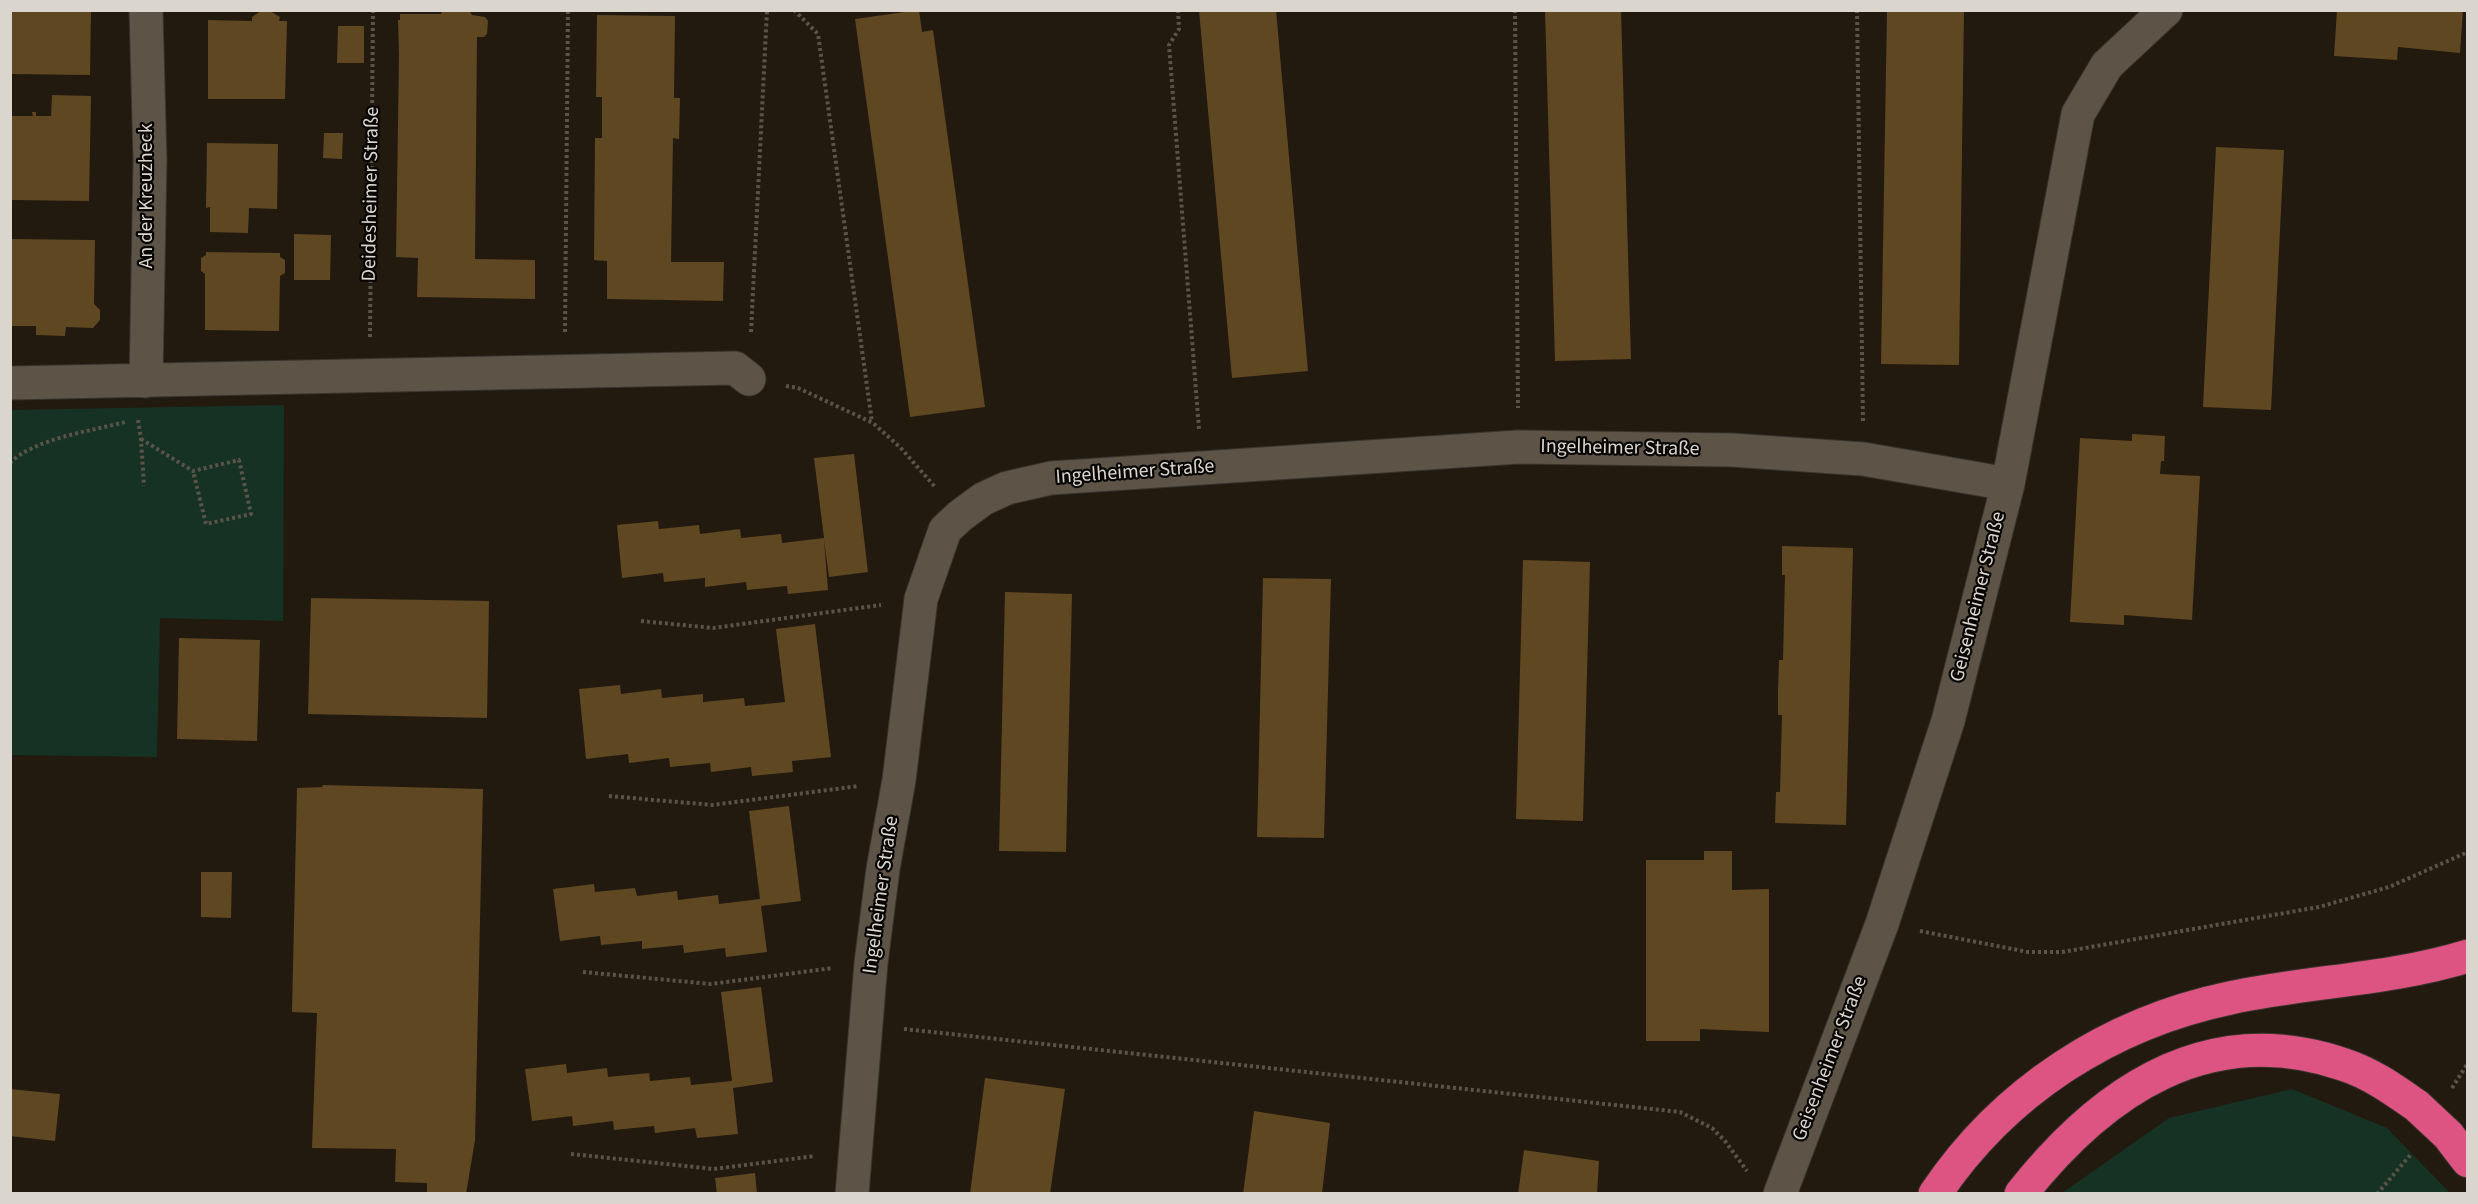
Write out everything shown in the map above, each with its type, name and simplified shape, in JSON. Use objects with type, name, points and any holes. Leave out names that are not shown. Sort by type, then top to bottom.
[{"type":"highway","points":[[1935,1194],[1959,1160],[1986,1129],[2023,1096],[2061,1067],[2100,1043],[2143,1024],[2229,998],[2396,974],[2468,956]]},
{"type":"highway","points":[[2021,1194],[2047,1161],[2081,1127],[2113,1101],[2148,1079],[2185,1063],[2225,1053],[2266,1051],[2317,1057],[2346,1065],[2384,1083],[2417,1106],[2448,1135],[2468,1161]]},
{"type":"street","name":"An der Kreuzheck","points":[[146,10],[150,160],[146,381]]},
{"type":"street","name":"Geisenheimer Straße","points":[[1780,1194],[1882,924],[1948,722],[2008,484],[2078,114],[2107,65],[2166,10]]},
{"type":"street","points":[[10,383],[735,368],[748,379]]},
{"type":"street","name":"Ingelheimer Straße","points":[[852,1194],[864,1025],[871,963],[883,869],[899,780],[921,599],[945,530],[982,499],[1006,488],[1052,478],[1518,447],[1732,450],[1863,459],[2008,484]]},
{"type":"path","name":"Deidesheimer Straße","points":[[370,377],[374,10]]},
{"type":"path","points":[[565,372],[568,10]]},
{"type":"path","points":[[767,10],[748,379],[798,388],[873,423],[900,447],[960,516]]},
{"type":"path","points":[[794,10],[818,34],[873,423]]},
{"type":"path","points":[[1178,10],[1179,30],[1169,45],[1202,469]]},
{"type":"path","points":[[1515,10],[1518,447]]},
{"type":"path","points":[[1857,10],[1863,459]]},
{"type":"path","points":[[10,462],[44,444],[138,419],[144,486]]},
{"type":"path","points":[[141,439],[193,471],[206,524],[251,514],[238,460],[193,471]]},
{"type":"path","points":[[641,621],[713,628],[921,599]]},
{"type":"path","points":[[609,796],[712,805],[899,780]]},
{"type":"path","points":[[1882,924],[2028,952],[2062,952],[2319,907],[2389,887],[2468,852]]},
{"type":"path","points":[[583,972],[711,984],[871,963]]},
{"type":"path","points":[[864,1025],[1680,1112],[1712,1128],[1725,1141],[1750,1176]]},
{"type":"path","points":[[572,1154],[714,1169],[855,1150]]},
{"type":"path","points":[[2377,1194],[2414,1150]]},
{"type":"green space","points":[[284,405],[283,621],[160,618],[157,757],[11,755],[11,410]]},
{"type":"green space","points":[[2292,1089],[2387,1128],[2450,1193],[2062,1193],[2169,1118]]},
{"type":"building","points":[[10,10],[91,10],[90,75],[10,74]]},
{"type":"building","points":[[443,10],[469,10],[472,15],[485,17],[488,21],[487,34],[484,37],[477,37],[475,259],[535,260],[535,299],[417,297],[418,258],[396,257],[398,20],[400,20],[400,14],[441,14]]},
{"type":"building","points":[[919,10],[922,32],[933,30],[985,407],[910,417],[855,19]]},
{"type":"building","points":[[1199,10],[1276,10],[1308,371],[1232,378]]},
{"type":"building","points":[[1545,10],[1621,10],[1631,359],[1555,361]]},
{"type":"building","points":[[1887,10],[1964,10],[1959,365],[1881,364]]},
{"type":"building","points":[[2337,10],[2463,10],[2460,53],[2398,47],[2397,60],[2334,56]]},
{"type":"building","points":[[261,11],[270,11],[280,17],[279,21],[287,21],[285,99],[208,99],[208,20],[252,21],[252,17]]},
{"type":"building","points":[[597,15],[675,16],[674,98],[680,98],[679,139],[673,138],[671,262],[724,262],[723,301],[607,299],[607,261],[594,260],[595,138],[602,138],[602,97],[596,97]]},
{"type":"building","points":[[338,26],[364,26],[364,63],[337,63]]},
{"type":"building","points":[[52,95],[91,96],[89,201],[10,200],[10,116],[33,116],[32,112],[36,112],[36,116],[51,116]]},
{"type":"building","points":[[324,133],[343,133],[342,159],[323,158]]},
{"type":"building","points":[[207,143],[278,144],[277,209],[249,208],[248,233],[210,232],[210,207],[206,208]]},
{"type":"building","points":[[2216,147],[2284,150],[2271,410],[2203,407]]},
{"type":"building","points":[[294,234],[331,235],[330,280],[294,280]]},
{"type":"building","points":[[10,239],[95,240],[94,304],[100,310],[100,320],[93,328],[66,327],[65,336],[36,335],[36,326],[10,326]]},
{"type":"building","points":[[206,252],[280,253],[280,257],[285,260],[285,273],[280,276],[279,331],[205,330],[205,274],[201,271],[201,258],[206,255]]},
{"type":"building","points":[[2132,434],[2165,436],[2164,461],[2161,461],[2160,474],[2200,476],[2192,620],[2124,615],[2124,625],[2070,622],[2080,438],[2132,441]]},
{"type":"building","points":[[854,454],[868,572],[829,577],[824,540],[828,590],[788,594],[787,586],[747,590],[746,582],[705,587],[705,578],[664,582],[663,573],[622,578],[617,525],[658,521],[659,529],[699,525],[700,534],[740,529],[741,538],[781,534],[782,543],[824,538],[814,458]]},
{"type":"building","points":[[1782,546],[1853,548],[1846,825],[1775,823],[1776,792],[1780,792],[1782,715],[1778,715],[1778,691],[1779,660],[1783,660],[1785,575],[1782,575]]},
{"type":"building","points":[[1523,560],[1590,562],[1583,821],[1516,819]]},
{"type":"building","points":[[1263,578],[1331,579],[1324,838],[1257,837]]},
{"type":"building","points":[[1005,592],[1072,594],[1066,852],[999,851]]},
{"type":"building","points":[[311,598],[489,601],[487,718],[308,714]]},
{"type":"building","points":[[815,624],[831,757],[792,761],[793,772],[752,776],[751,767],[711,772],[710,763],[670,767],[669,758],[629,763],[628,754],[586,759],[579,689],[620,685],[621,694],[661,689],[662,698],[703,694],[703,702],[744,698],[745,706],[785,702],[776,629]]},
{"type":"building","points":[[179,638],[260,640],[257,741],[177,739]]},
{"type":"building","points":[[322,785],[483,789],[475,1140],[466,1194],[427,1194],[427,1183],[395,1182],[396,1149],[312,1148],[317,1013],[292,1012],[297,788],[323,787]]},
{"type":"building","points":[[789,806],[801,901],[761,906],[767,952],[726,957],[725,948],[684,953],[683,945],[642,949],[642,941],[601,945],[600,936],[560,941],[553,889],[594,884],[595,892],[635,888],[637,896],[677,891],[678,900],[718,895],[719,904],[760,899],[749,811]]},
{"type":"building","points":[[1704,851],[1732,851],[1732,890],[1769,889],[1769,1032],[1700,1029],[1700,1041],[1646,1041],[1646,860],[1704,860]]},
{"type":"building","points":[[201,872],[232,872],[231,918],[201,917]]},
{"type":"building","points":[[761,987],[773,1082],[733,1088],[738,1134],[697,1138],[695,1128],[655,1133],[654,1126],[614,1130],[613,1121],[573,1126],[572,1116],[532,1121],[525,1069],[566,1064],[567,1073],[607,1068],[608,1077],[649,1073],[650,1081],[690,1077],[691,1085],[732,1081],[721,992]]},
{"type":"building","points":[[985,1078],[1065,1089],[1050,1194],[970,1194]]},
{"type":"building","points":[[10,1089],[60,1094],[55,1141],[10,1136]]},
{"type":"building","points":[[1254,1111],[1330,1123],[1322,1194],[1243,1194]]},
{"type":"building","points":[[1524,1150],[1599,1161],[1597,1194],[1518,1194]]},
{"type":"building","points":[[755,1173],[757,1194],[717,1194],[715,1178]]}]
